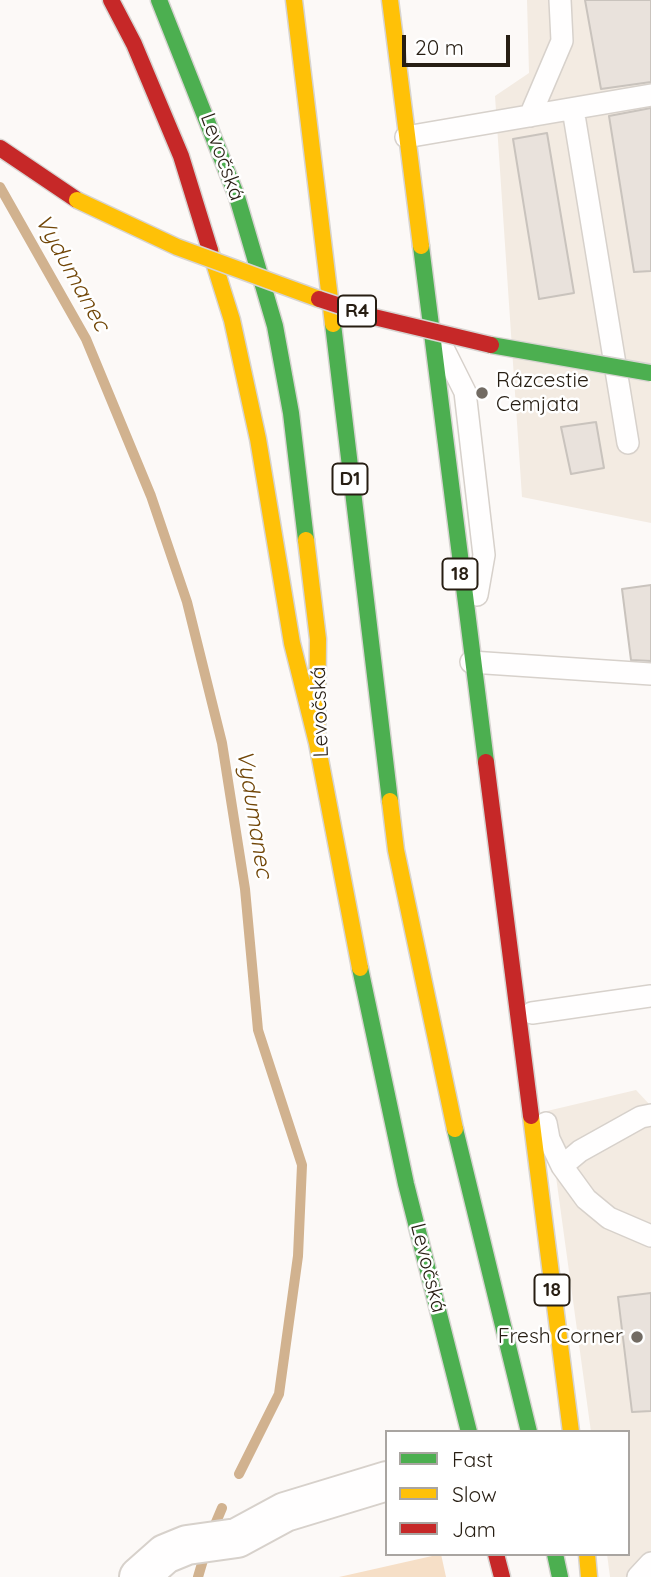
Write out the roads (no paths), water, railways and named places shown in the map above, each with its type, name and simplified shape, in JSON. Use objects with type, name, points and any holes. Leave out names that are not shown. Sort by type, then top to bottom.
[{"type":"main road","points":[[111,0],[134,44],[181,156],[232,320],[258,439],[292,643],[317,743]]},
{"type":"main road","name":"Levočská","points":[[159,0],[237,197],[275,326],[300,475],[318,639],[317,743],[371,1028],[463,1425]]},
{"type":"main road","name":"D1","points":[[294,0],[396,850],[415,957],[529,1430]]},
{"type":"main road","points":[[390,0],[429,320]]},
{"type":"main road","points":[[0,148],[77,200]]},
{"type":"main road","name":"R4","points":[[13,178],[77,200],[177,247],[253,277],[374,317],[466,340],[651,373]]},
{"type":"main road","name":"18","points":[[470,652],[571,1430]]},
{"type":"main road","points":[[555,1556],[560,1577]]},
{"type":"main road","points":[[587,1556],[589,1577]]},
{"type":"street","points":[[139,1577],[165,1554],[187,1545],[237,1538],[285,1512],[385,1482]]},
{"type":"lane","points":[[530,116],[562,41],[560,0]]},
{"type":"lane","points":[[406,137],[651,95]]},
{"type":"lane","points":[[573,109],[628,443]]},
{"type":"lane","points":[[429,320],[465,392],[484,555],[470,652],[651,674]]},
{"type":"lane","points":[[491,822],[522,934],[549,1139],[562,1166],[586,1199],[609,1218],[651,1237]]},
{"type":"lane","points":[[532,1013],[651,996]]},
{"type":"lane","points":[[562,1166],[579,1151],[642,1116],[651,1115]]},
{"type":"lane","points":[[638,1577],[651,1563]]},
{"type":"waterway","name":"Vydumanec","points":[[0,187],[86,339],[151,496],[187,602],[222,743],[245,889],[258,1030],[302,1165],[298,1256],[279,1394],[239,1474]]},
{"type":"waterway","name":"Vydumanec","points":[[211,1534],[222,1508]]},
{"type":"waterway","name":"Vydumanec","points":[[198,1577],[206,1550]]},
{"type":"place","name":"Rázcestie Cemjata","points":[[482,393]]},
{"type":"place","name":"Fresh Corner","points":[[637,1337]]}]
